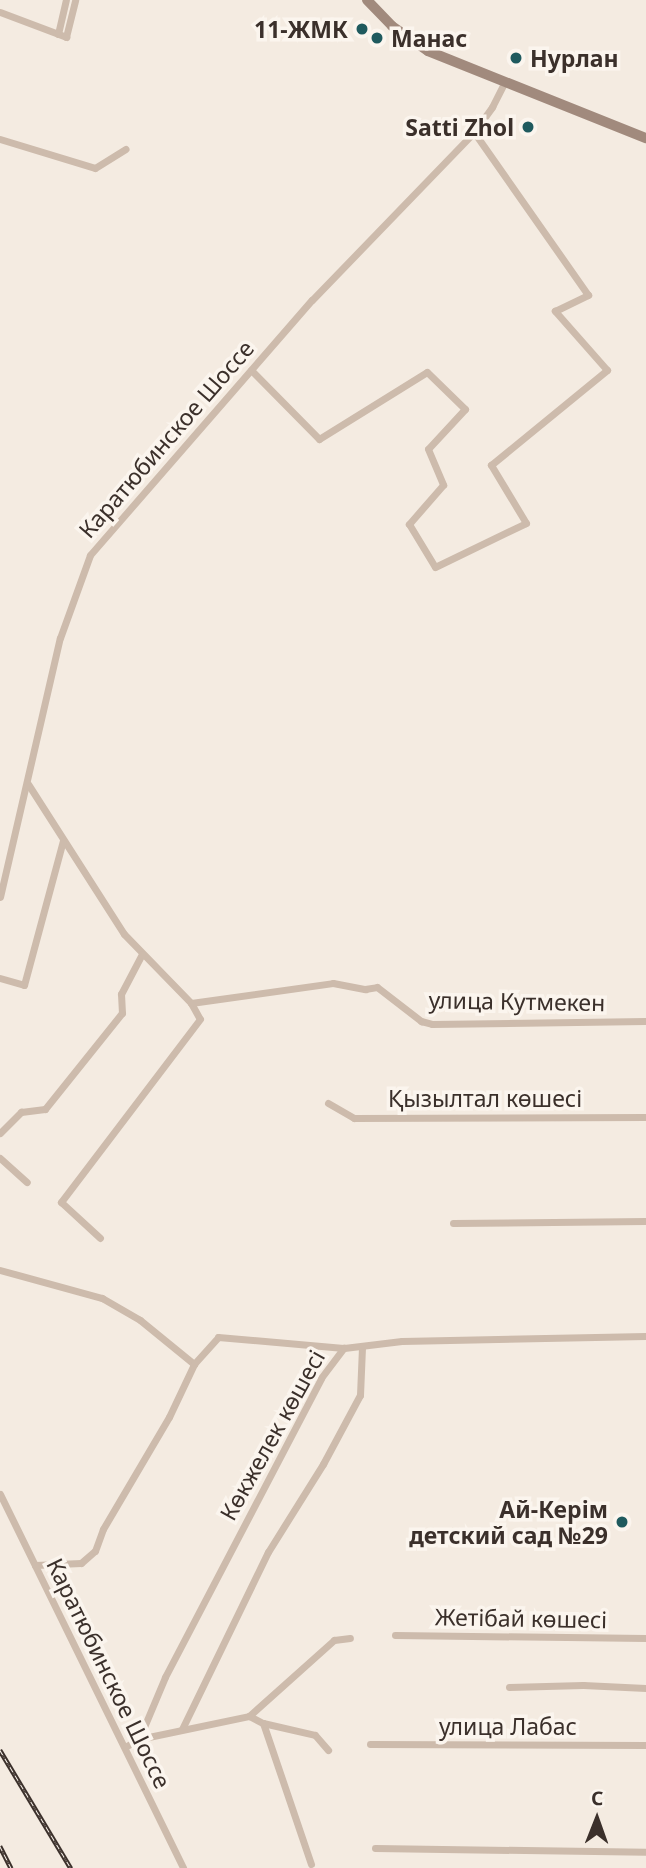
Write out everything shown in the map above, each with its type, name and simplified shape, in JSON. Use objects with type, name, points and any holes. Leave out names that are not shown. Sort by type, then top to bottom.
[{"type":"main road","points":[[367,0],[392,26],[428,51],[646,138]]},
{"type":"street","points":[[58,34],[66,0]]},
{"type":"street","points":[[0,12],[66,37],[75,0]]},
{"type":"street","name":"Каратюбинское Шоссе","points":[[0,897],[60,638],[90,555],[312,300],[474,132],[492,107],[504,83]]},
{"type":"street","points":[[251,370],[319,439],[427,372],[465,409],[428,449],[443,485],[409,524],[435,567],[526,523],[491,465],[607,370],[555,311],[588,295],[474,132]]},
{"type":"street","points":[[0,139],[95,168],[125,149]]},
{"type":"street","points":[[28,784],[124,934],[191,1003],[199,1015],[199,1024],[61,1202],[100,1238]]},
{"type":"street","points":[[0,978],[24,985],[63,840]]},
{"type":"street","points":[[0,1133],[21,1112],[45,1109],[122,1013],[121,994],[142,954]]},
{"type":"street","name":"улица Кутмекен","points":[[191,1003],[333,984],[365,989],[377,987],[421,1021],[432,1024],[646,1021]]},
{"type":"street","name":"Қызылтал көшесі","points":[[328,1103],[354,1118],[646,1117]]},
{"type":"street","points":[[0,1158],[27,1182]]},
{"type":"street","points":[[453,1223],[646,1221]]},
{"type":"street","points":[[0,1270],[102,1298],[140,1320],[194,1364]]},
{"type":"street","name":"Көкжелек көшесі","points":[[139,1739],[165,1677],[321,1378],[344,1348],[402,1341],[646,1336]]},
{"type":"street","points":[[35,1565],[81,1563],[95,1551],[103,1530],[169,1417],[194,1364],[218,1337],[344,1348]]},
{"type":"street","points":[[182,1729],[268,1552],[323,1464],[360,1395],[362,1347]]},
{"type":"street","name":"Каратюбинское Шоссе","points":[[0,1494],[183,1868]]},
{"type":"street","name":"Жетібай көшесі","points":[[395,1636],[646,1638]]},
{"type":"street","points":[[125,1747],[139,1739],[249,1716],[334,1640],[350,1638]]},
{"type":"street","points":[[509,1687],[583,1685],[646,1688]]},
{"type":"street","points":[[249,1716],[263,1723],[315,1735],[328,1750]]},
{"type":"street","points":[[263,1723],[311,1864]]},
{"type":"street","name":"улица Лабас","points":[[370,1744],[646,1745]]},
{"type":"street","points":[[375,1848],[646,1852]]},
{"type":"railway","points":[[0,1750],[71,1868]]},
{"type":"railway","points":[[0,1846],[11,1868]]},
{"type":"place","name":"11-ЖМК","points":[[362,29]]},
{"type":"place","name":"Манас","points":[[377,38]]},
{"type":"place","name":"Нурлан","points":[[516,58]]},
{"type":"place","name":"Satti Zhol","points":[[528,127]]},
{"type":"place","name":"Ай-Керім детский сад №29","points":[[622,1522]]}]
